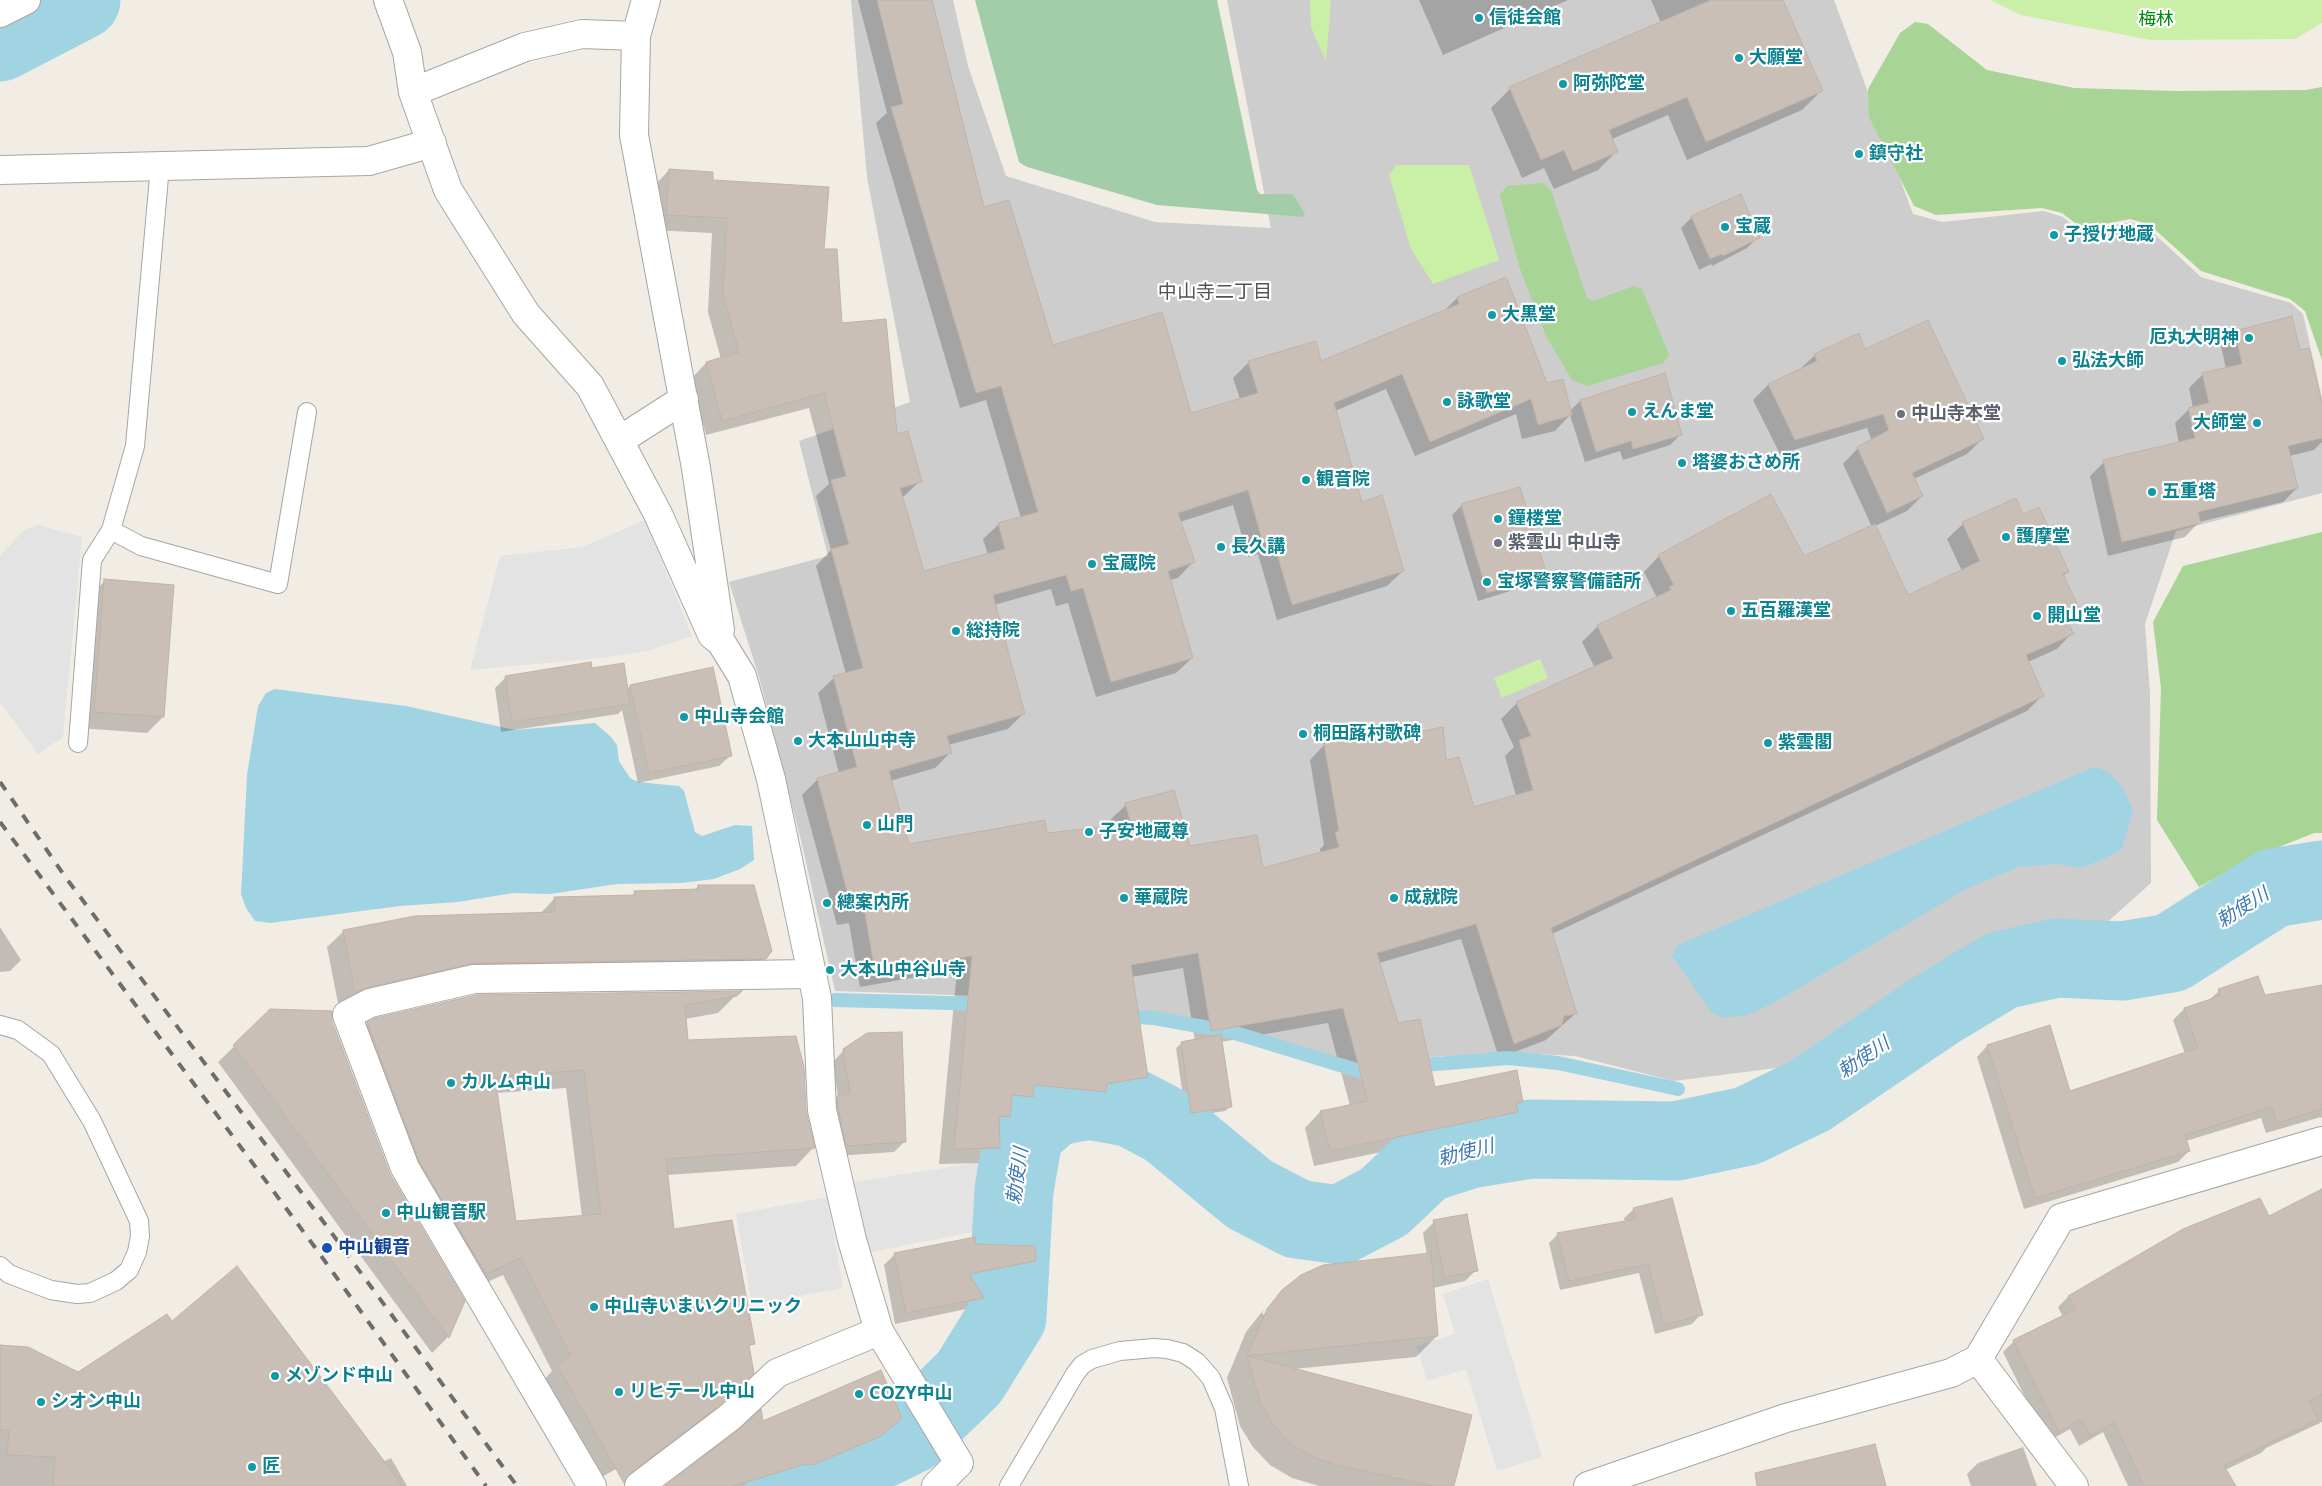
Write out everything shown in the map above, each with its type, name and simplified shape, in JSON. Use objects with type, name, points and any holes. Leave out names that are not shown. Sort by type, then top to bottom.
[{"type":"street","points":[[0,14],[26,0]]},
{"type":"street","points":[[388,0],[407,52],[413,92],[448,190],[526,314],[590,386],[658,514],[712,634],[722,642],[742,676],[783,833],[810,974],[817,998],[822,1110],[852,1240],[878,1331],[959,1463],[936,1486]]},
{"type":"street","points":[[646,0],[636,36],[634,135],[696,468],[722,642]]},
{"type":"street","points":[[413,92],[525,47],[582,34],[636,36]]},
{"type":"street","points":[[0,170],[369,161],[432,143]]},
{"type":"street","points":[[620,440],[684,399]]},
{"type":"street","points":[[592,1486],[405,1168],[347,1015],[370,1004],[474,979],[810,974]]},
{"type":"street","points":[[1588,1486],[1786,1418],[1952,1373],[1978,1359],[2061,1218],[2322,1141]]},
{"type":"street","points":[[639,1486],[730,1417],[777,1373],[878,1331]]},
{"type":"street","points":[[1978,1359],[2074,1486]]},
{"type":"lane","points":[[78,742],[92,560],[112,530],[135,446],[160,166]]},
{"type":"lane","points":[[112,530],[141,546],[278,584],[307,412]]},
{"type":"lane","points":[[0,1024],[18,1030],[51,1054],[92,1121],[139,1221],[140,1236],[137,1252],[129,1270],[116,1281],[90,1293],[77,1294],[51,1290],[9,1274],[0,1266]]},
{"type":"lane","points":[[1009,1486],[1082,1365],[1092,1358],[1120,1351],[1154,1348],[1183,1353],[1197,1362],[1211,1378],[1224,1408],[1239,1486]]},
{"type":"shaded area","name":"紫雲山 中山寺","points":[[851,0],[953,0],[968,66],[1006,176],[1155,222],[1271,228],[1227,0],[1834,0],[1913,214],[1942,222],[2044,211],[2063,217],[2079,231],[2132,222],[2149,229],[2201,277],[2291,303],[2303,314],[2322,398],[2322,493],[2176,531],[2145,624],[2150,693],[2151,883],[2104,925],[1983,959],[1863,1031],[1816,1063],[1674,1081],[1575,1056],[1500,1052],[1355,1063],[1195,1021],[984,996],[835,991],[801,840],[759,677],[729,582],[828,556],[799,441],[910,402],[867,177]]},
{"type":"shaded area","points":[[645,520],[692,636],[647,651],[601,658],[470,670],[500,556],[582,547]]},
{"type":"shaded area","points":[[38,525],[82,537],[63,737],[38,754],[0,702],[0,556],[24,530]]},
{"type":"shaded area","points":[[995,1160],[993,1228],[866,1253],[847,1183]]},
{"type":"shaded area","points":[[827,1197],[843,1288],[752,1305],[736,1214]]},
{"type":"shaded area","points":[[1488,1279],[1542,1457],[1497,1471],[1466,1369],[1427,1381],[1416,1346],[1455,1334],[1443,1294]]},
{"type":"green space","points":[[975,0],[1217,0],[1257,190],[1260,194],[1293,194],[1305,214],[1303,217],[1157,205],[1027,167],[1019,162]]},
{"type":"green space","points":[[1310,0],[1331,0],[1326,62],[1311,27]]},
{"type":"green space","name":"梅林","points":[[1990,0],[2322,0],[2322,23],[2295,39],[2151,40],[2021,15]]},
{"type":"green space","points":[[1915,22],[1928,24],[1987,70],[2074,88],[2175,91],[2306,90],[2322,87],[2322,360],[2305,311],[2290,299],[2201,271],[2150,225],[2130,219],[2095,226],[2079,226],[2062,213],[2042,208],[1936,215],[1914,206],[1869,117],[1868,89],[1900,33]]},
{"type":"green space","points":[[1396,165],[1469,165],[1499,260],[1433,284],[1411,249],[1389,175]]},
{"type":"green space","points":[[1542,183],[1551,190],[1587,298],[1593,301],[1634,286],[1642,289],[1669,355],[1663,363],[1587,386],[1572,380],[1546,336],[1519,266],[1500,195],[1507,186]]},
{"type":"green space","points":[[2322,532],[2322,833],[2314,833],[2249,859],[2199,887],[2157,820],[2161,688],[2153,622],[2183,566]]},
{"type":"green space","points":[[1540,659],[1548,678],[1502,698],[1494,678]]},
{"type":"water","points":[[275,689],[406,706],[515,730],[595,723],[617,745],[619,761],[630,778],[638,782],[679,786],[684,791],[695,832],[702,836],[735,825],[752,826],[754,860],[740,869],[714,879],[682,883],[617,884],[550,894],[513,893],[458,902],[400,906],[270,923],[255,921],[246,908],[241,894],[247,775],[258,706],[266,693]]},
{"type":"water","points":[[2094,767],[2107,771],[2123,788],[2133,810],[2122,849],[2102,860],[2080,868],[2057,864],[2018,867],[1966,889],[1772,1004],[1748,1015],[1722,1018],[1711,1012],[1672,956],[1678,945]]},
{"type":"building","points":[[877,0],[932,0],[984,207],[1009,200],[1053,345],[1162,312],[1191,413],[1258,393],[1248,361],[1316,341],[1321,361],[1459,304],[1457,297],[1506,277],[1547,383],[1563,379],[1572,415],[1538,425],[1531,399],[1430,442],[1402,374],[1334,403],[1362,502],[1382,495],[1404,571],[1292,605],[1273,540],[1263,543],[1248,490],[1178,513],[1195,562],[1168,571],[1193,658],[1111,682],[1083,588],[1071,591],[1066,575],[993,595],[1025,714],[947,736],[952,753],[889,771],[909,844],[1045,820],[1047,833],[1131,824],[1125,803],[1174,790],[1190,846],[1257,835],[1263,868],[1339,847],[1335,832],[1339,831],[1324,743],[1402,726],[1408,734],[1443,727],[1446,760],[1459,757],[1474,807],[1533,790],[1519,740],[1531,736],[1516,702],[1613,658],[1597,625],[1671,590],[1669,587],[1674,585],[1658,555],[1771,494],[1804,556],[1875,524],[1908,595],[1980,561],[1962,522],[2016,498],[2023,514],[2039,507],[2069,572],[2063,574],[2081,612],[2066,619],[2074,634],[2026,655],[2044,696],[1551,928],[1577,1014],[1564,1016],[1562,1025],[1514,1044],[1476,924],[1377,953],[1398,1023],[1420,1019],[1435,1087],[1517,1070],[1523,1102],[1516,1104],[1518,1112],[1330,1151],[1320,1111],[1368,1101],[1343,1008],[1211,1031],[1198,953],[1131,965],[1148,1077],[1107,1084],[1106,1092],[1034,1085],[1033,1097],[1012,1095],[1010,1117],[999,1116],[1000,1148],[954,1149],[972,956],[875,972],[864,908],[852,910],[817,778],[857,767],[833,676],[863,668],[831,549],[849,544],[831,480],[846,476],[824,393],[722,421],[706,362],[739,352],[723,295],[727,218],[666,215],[669,169],[713,172],[713,180],[829,187],[824,249],[837,249],[842,323],[886,319],[897,434],[908,431],[922,482],[900,488],[924,571],[1005,549],[998,523],[1038,512],[1001,386],[976,393],[891,107],[903,104]]},
{"type":"building","points":[[1711,0],[1783,0],[1823,91],[1706,142],[1687,97],[1609,130],[1618,152],[1573,171],[1564,150],[1541,160],[1509,87]]},
{"type":"building","name":"宝蔵","points":[[1741,194],[1760,238],[1723,256],[1722,254],[1710,259],[1691,216]]},
{"type":"building","points":[[2292,316],[2300,350],[2309,348],[2322,403],[2322,438],[2288,446],[2298,488],[2198,512],[2201,523],[2122,542],[2103,460],[2195,438],[2188,408],[2209,403],[2202,373],[2242,364],[2235,331]]},
{"type":"building","name":"中山寺本堂","points":[[1928,320],[1984,439],[1912,473],[1923,496],[1887,513],[1857,447],[1889,430],[1883,414],[1795,440],[1768,384],[1817,361],[1814,354],[1859,333],[1865,349]]},
{"type":"building","name":"えんま堂","points":[[1665,373],[1682,435],[1633,449],[1631,441],[1596,452],[1580,400]]},
{"type":"building","points":[[1520,487],[1547,575],[1487,593],[1461,504]]},
{"type":"building","points":[[104,579],[174,585],[164,717],[94,712]]},
{"type":"building","points":[[591,662],[592,668],[624,663],[630,704],[512,722],[505,676]]},
{"type":"building","name":"中山寺会館","points":[[713,667],[732,756],[649,773],[630,685]]},
{"type":"building","points":[[698,885],[754,885],[772,951],[766,959],[474,963],[366,988],[355,993],[343,930],[415,916],[555,912],[554,897],[635,895],[634,891],[698,889]]},
{"type":"building","points":[[2258,976],[2265,995],[2322,985],[2322,1109],[2277,1123],[2272,1107],[2185,1135],[2190,1151],[2035,1198],[1987,1045],[2050,1025],[2070,1091],[2198,1048],[2184,1008],[2220,996],[2218,989]]},
{"type":"building","points":[[742,991],[737,996],[685,1005],[688,1040],[796,1036],[804,1067],[806,1111],[815,1148],[666,1159],[674,1229],[732,1220],[755,1344],[749,1345],[754,1373],[720,1405],[630,1474],[624,1483],[557,1365],[571,1356],[521,1258],[486,1274],[419,1161],[367,1022],[375,1018],[476,995]],"holes":[[[584,1070],[601,1214],[516,1221],[495,1077]]]},
{"type":"building","name":"中山観音駅","points":[[270,1009],[332,1011],[332,1021],[390,1174],[465,1301],[449,1338],[233,1045]]},
{"type":"building","points":[[902,1032],[906,1142],[846,1146],[837,1096],[850,1093],[843,1049],[867,1033]]},
{"type":"building","points":[[1221,1034],[1232,1107],[1191,1113],[1181,1042]]},
{"type":"building","points":[[2322,1189],[2322,1395],[2309,1401],[2318,1419],[2224,1466],[2236,1486],[2144,1486],[2114,1422],[2091,1436],[2081,1419],[2059,1432],[2013,1340],[2076,1309],[2068,1296],[2183,1229],[2260,1198],[2269,1216]]},
{"type":"building","points":[[1672,1198],[1703,1315],[1664,1325],[1648,1264],[1569,1281],[1557,1233],[1636,1219],[1633,1208]]},
{"type":"building","points":[[1467,1214],[1478,1271],[1444,1277],[1433,1220]]},
{"type":"building","points":[[975,1237],[976,1244],[1035,1246],[1036,1261],[969,1274],[984,1298],[906,1313],[894,1253]]},
{"type":"building","points":[[1431,1253],[1438,1336],[1247,1356],[1267,1309],[1282,1290],[1301,1275],[1323,1265]]},
{"type":"building","points":[[237,1266],[403,1486],[53,1486],[55,1457],[7,1455],[9,1430],[0,1430],[0,1345],[28,1347],[78,1372],[167,1314],[172,1321]]},
{"type":"building","points":[[1247,1356],[1472,1415],[1454,1486],[1432,1486],[1337,1465],[1313,1457],[1291,1444],[1274,1426],[1261,1404]]},
{"type":"building","name":"COZY中山","points":[[881,1370],[902,1418],[881,1436],[815,1464],[802,1465],[734,1486],[665,1486],[739,1429],[761,1409],[763,1421]]},
{"type":"building","points":[[1875,1444],[1886,1486],[1757,1486],[1755,1473]]},
{"type":"waterway","points":[[0,42],[81,0]]},
{"type":"waterway","name":"勅使川","points":[[785,1486],[840,1469],[911,1434],[969,1378],[1007,1317],[1014,1190],[1024,1132],[1053,1107],[1089,1100],[1132,1108],[1168,1127],[1249,1194],[1297,1219],[1340,1225],[1384,1202],[1425,1163],[1469,1149],[1531,1139],[1676,1141],[1747,1126],[1809,1096],[1934,1011],[2002,970],[2057,958],[2122,961],[2171,953],[2273,888],[2322,880]]},
{"type":"waterway","points":[[835,1000],[987,1004]]},
{"type":"waterway","points":[[1120,1016],[1154,1018],[1232,1032],[1366,1073],[1379,1071]]},
{"type":"waterway","points":[[1412,1066],[1508,1058],[1558,1063],[1678,1089]]},
{"type":"railway","points":[[0,782],[66,878],[328,1228],[517,1486]]},
{"type":"railway","points":[[0,822],[314,1246],[486,1486]]},
{"type":"place","name":"信徒会館","points":[[1479,18]]},
{"type":"place","name":"大願堂","points":[[1739,58]]},
{"type":"place","name":"阿弥陀堂","points":[[1563,84]]},
{"type":"place","name":"鎮守社","points":[[1859,154]]},
{"type":"place","name":"宝蔵","points":[[1725,227]]},
{"type":"place","name":"子授け地蔵","points":[[2054,235]]},
{"type":"place","name":"大黒堂","points":[[1492,315]]},
{"type":"place","name":"厄丸大明神","points":[[2249,338]]},
{"type":"place","name":"弘法大師","points":[[2062,361]]},
{"type":"place","name":"詠歌堂","points":[[1447,402]]},
{"type":"place","name":"えんま堂","points":[[1632,412]]},
{"type":"place","name":"中山寺本堂","points":[[1901,414]]},
{"type":"place","name":"大師堂","points":[[2257,423]]},
{"type":"place","name":"塔婆おさめ所","points":[[1682,463]]},
{"type":"place","name":"観音院","points":[[1306,480]]},
{"type":"place","name":"五重塔","points":[[2152,492]]},
{"type":"place","name":"鐘楼堂","points":[[1498,519]]},
{"type":"place","name":"護摩堂","points":[[2006,537]]},
{"type":"place","name":"紫雲山 中山寺","points":[[1498,543]]},
{"type":"place","name":"長久講","points":[[1221,547]]},
{"type":"place","name":"宝蔵院","points":[[1092,564]]},
{"type":"place","name":"宝塚警察警備詰所","points":[[1487,582]]},
{"type":"place","name":"五百羅漢堂","points":[[1731,611]]},
{"type":"place","name":"開山堂","points":[[2037,616]]},
{"type":"place","name":"総持院","points":[[956,631]]},
{"type":"place","name":"中山寺会館","points":[[684,717]]},
{"type":"place","name":"桐田蕗村歌碑","points":[[1303,734]]},
{"type":"place","name":"大本山山中寺","points":[[798,741]]},
{"type":"place","name":"紫雲閣","points":[[1768,743]]},
{"type":"place","name":"山門","points":[[867,825]]},
{"type":"place","name":"子安地蔵尊","points":[[1089,832]]},
{"type":"place","name":"華蔵院","points":[[1124,898]]},
{"type":"place","name":"成就院","points":[[1394,898]]},
{"type":"place","name":"總案内所","points":[[827,903]]},
{"type":"place","name":"大本山中谷山寺","points":[[830,970]]},
{"type":"place","name":"カルム中山","points":[[451,1083]]},
{"type":"place","name":"中山観音駅","points":[[386,1213]]},
{"type":"place","name":"中山観音","points":[[327,1248]]},
{"type":"place","name":"中山寺いまいクリニック","points":[[594,1307]]},
{"type":"place","name":"メゾンド中山","points":[[275,1376]]},
{"type":"place","name":"リヒテール中山","points":[[619,1392]]},
{"type":"place","name":"COZY中山","points":[[859,1394]]},
{"type":"place","name":"シオン中山","points":[[41,1402]]},
{"type":"place","name":"匠","points":[[252,1467]]},
{"type":"district","name":"中山寺二丁目","points":[[1215,293]]}]
